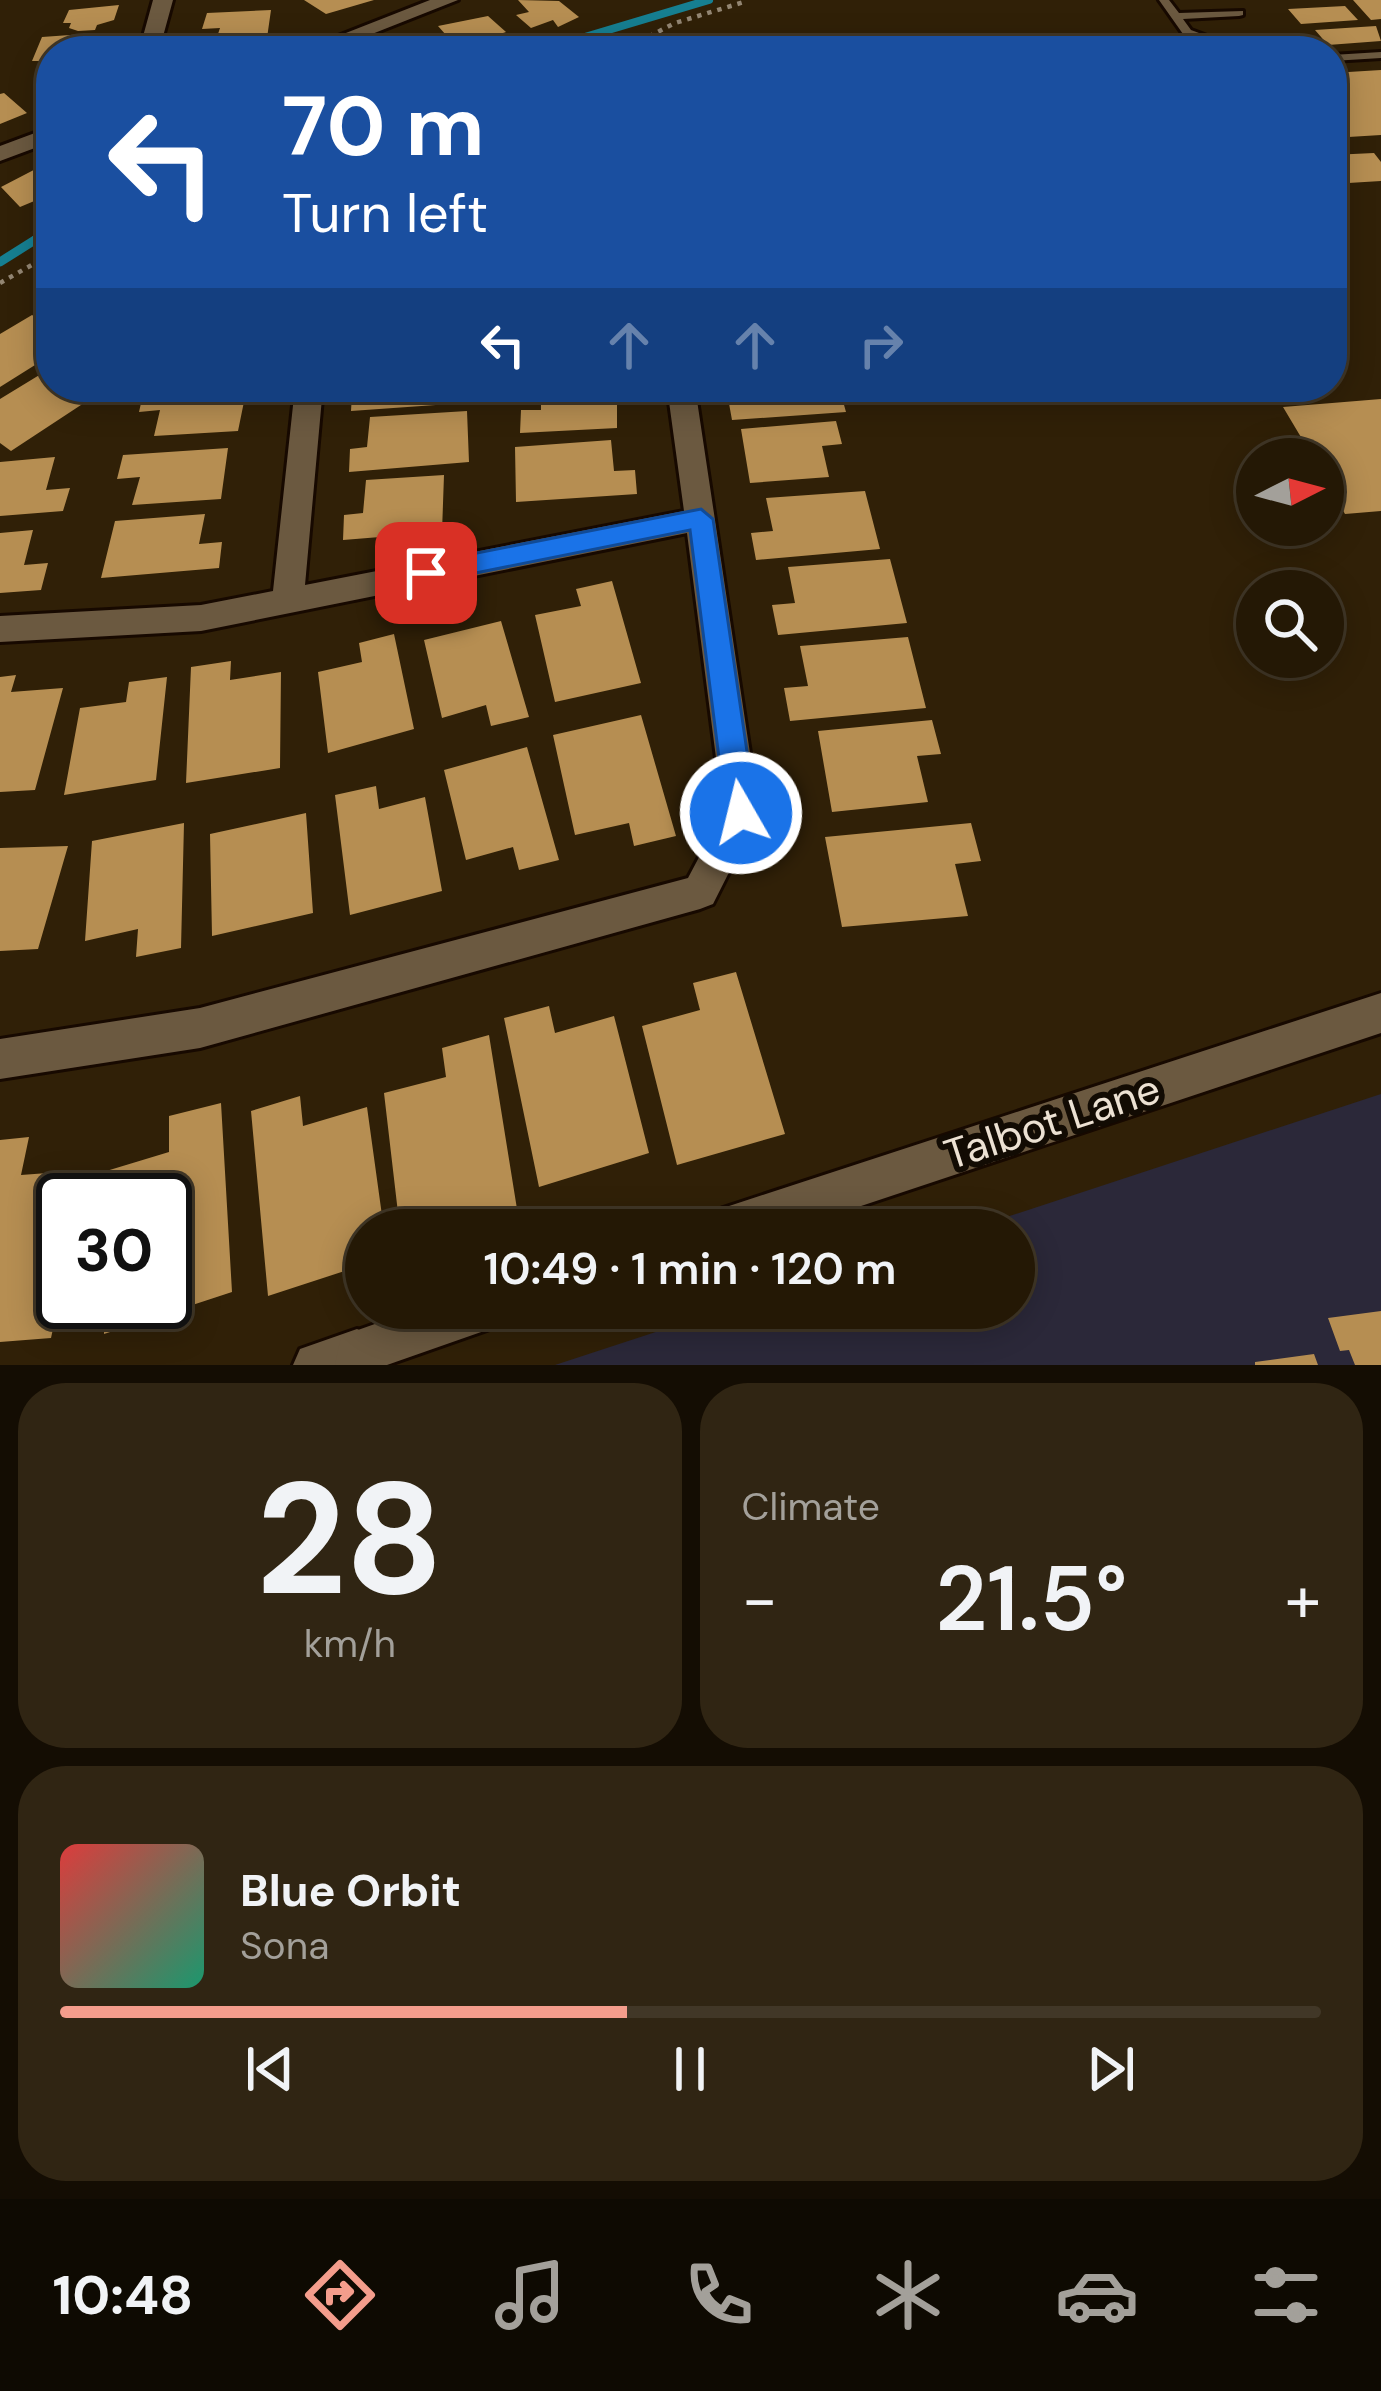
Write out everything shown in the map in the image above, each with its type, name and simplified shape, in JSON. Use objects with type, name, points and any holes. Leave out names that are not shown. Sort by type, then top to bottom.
[{"type":"street","points":[[153,36],[163,0]]},
{"type":"street","points":[[351,36],[448,0]]},
{"type":"street","points":[[0,154],[36,140]]},
{"type":"street","points":[[288,600],[308,402]]},
{"type":"street","points":[[0,1059],[200,1028],[700,892],[741,813],[683,402]]},
{"type":"street","points":[[0,629],[200,618],[701,519]]},
{"type":"street","name":"Talbot Lane","points":[[787,1209],[1381,1013]]},
{"type":"street","points":[[344,1361],[431,1329]]},
{"type":"lane","points":[[1165,0],[1186,32],[1198,36]]},
{"type":"lane","points":[[1175,16],[1239,13]]},
{"type":"lane","points":[[1347,57],[1381,55]]},
{"type":"path","points":[[650,36],[675,23],[744,2]]},
{"type":"path","points":[[0,283],[36,263]]},
{"type":"shaded area","points":[[1381,1094],[1381,1365],[555,1365],[665,1329],[1035,1329],[1035,1209],[1031,1209]]},
{"type":"building","points":[[304,0],[374,0],[326,14]]},
{"type":"building","points":[[518,0],[559,1],[579,17],[558,27],[553,20],[531,28],[516,15],[529,12]]},
{"type":"building","points":[[1353,0],[1381,0],[1381,19],[1371,20]]},
{"type":"building","points":[[119,5],[114,20],[95,30],[78,31],[69,28],[71,23],[63,23],[69,10]]},
{"type":"building","points":[[1345,6],[1358,20],[1301,24],[1288,9]]},
{"type":"building","points":[[271,10],[267,36],[217,36],[220,28],[202,29],[207,13]]},
{"type":"building","points":[[488,16],[506,32],[443,36],[438,26]]},
{"type":"building","points":[[1376,26],[1381,41],[1347,44],[1347,36],[1320,36],[1315,30]]},
{"type":"building","points":[[1381,70],[1381,135],[1347,137],[1347,72]]},
{"type":"building","points":[[0,94],[27,113],[0,124]]},
{"type":"building","points":[[1374,153],[1381,162],[1381,181],[1347,183],[1347,154]]},
{"type":"building","points":[[36,169],[36,200],[20,207],[1,187]]},
{"type":"building","points":[[32,315],[36,317],[36,364],[0,387],[0,334]]},
{"type":"building","points":[[36,377],[36,402],[84,403],[11,451],[0,443],[0,399]]},
{"type":"building","points":[[1381,399],[1381,511],[1345,514],[1344,438],[1301,438],[1283,407]]},
{"type":"building","points":[[141,402],[244,402],[238,431],[154,436],[160,410],[139,412]]},
{"type":"building","points":[[352,402],[464,402],[464,403],[351,411]]},
{"type":"building","points":[[541,402],[617,402],[617,428],[520,433],[521,410],[541,410]]},
{"type":"building","points":[[729,402],[843,402],[846,412],[732,420]]},
{"type":"building","points":[[467,411],[469,462],[349,472],[350,449],[367,447],[370,417]]},
{"type":"building","points":[[836,421],[842,444],[822,446],[829,477],[750,483],[741,429]]},
{"type":"building","points":[[611,440],[614,471],[635,470],[637,494],[516,502],[515,447]]},
{"type":"building","points":[[228,448],[221,499],[132,505],[140,477],[117,479],[123,455]]},
{"type":"building","points":[[55,457],[46,490],[70,488],[63,511],[0,516],[0,462]]},
{"type":"building","points":[[444,475],[442,532],[343,540],[344,515],[363,513],[366,480]]},
{"type":"building","points":[[865,491],[880,549],[756,560],[751,533],[773,531],[766,498]]},
{"type":"building","points":[[205,514],[199,544],[222,542],[219,568],[101,578],[115,521]]},
{"type":"building","points":[[33,530],[24,565],[48,563],[41,590],[0,593],[0,533]]},
{"type":"building","points":[[890,559],[907,623],[778,635],[772,605],[795,603],[788,567]]},
{"type":"building","points":[[612,581],[641,683],[555,702],[535,615],[581,606],[576,589]]},
{"type":"building","points":[[501,621],[529,717],[491,726],[486,705],[442,718],[424,640]]},
{"type":"building","points":[[394,634],[414,729],[328,753],[318,672],[362,662],[359,643]]},
{"type":"building","points":[[908,637],[926,708],[790,721],[784,688],[808,686],[800,646]]},
{"type":"building","points":[[231,661],[230,680],[281,672],[280,768],[186,783],[191,667]]},
{"type":"building","points":[[16,675],[11,692],[63,688],[35,790],[0,792],[0,677]]},
{"type":"building","points":[[167,677],[156,780],[64,795],[80,708],[126,702],[129,682]]},
{"type":"building","points":[[641,715],[676,836],[634,846],[629,823],[575,835],[553,735]]},
{"type":"building","points":[[932,720],[941,754],[917,756],[928,802],[832,812],[818,731]]},
{"type":"building","points":[[527,747],[559,860],[519,870],[513,847],[466,860],[444,770]]},
{"type":"building","points":[[376,786],[379,809],[425,797],[442,891],[350,915],[335,795]]},
{"type":"building","points":[[306,813],[313,913],[212,936],[210,834]]},
{"type":"building","points":[[184,823],[181,948],[136,957],[138,929],[85,941],[92,841]]},
{"type":"building","points":[[971,823],[981,861],[955,864],[968,916],[842,927],[825,837]]},
{"type":"building","points":[[68,846],[38,949],[0,951],[0,848]]},
{"type":"building","points":[[736,972],[785,1134],[677,1165],[642,1026],[700,1010],[693,983]]},
{"type":"building","points":[[549,1006],[555,1033],[614,1016],[649,1153],[539,1187],[504,1018]]},
{"type":"building","points":[[489,1035],[517,1209],[398,1209],[384,1093],[446,1077],[442,1048]]},
{"type":"building","points":[[300,1096],[303,1126],[367,1107],[381,1209],[345,1209],[345,1271],[268,1296],[251,1111]]},
{"type":"building","points":[[221,1103],[232,1292],[192,1305],[192,1173],[103,1173],[169,1152],[169,1116]]},
{"type":"building","points":[[29,1137],[21,1175],[36,1174],[36,1329],[53,1329],[51,1338],[0,1342],[0,1140]]},
{"type":"building","points":[[1381,1311],[1381,1365],[1355,1365],[1349,1350],[1340,1351],[1328,1318]]},
{"type":"building","points":[[1314,1354],[1318,1365],[1255,1365],[1255,1362]]},
{"type":"waterway","points":[[588,36],[709,0]]},
{"type":"waterway","points":[[0,262],[36,239]]},
{"type":"route","points":[[426,573],[701,519],[741,813]]}]
